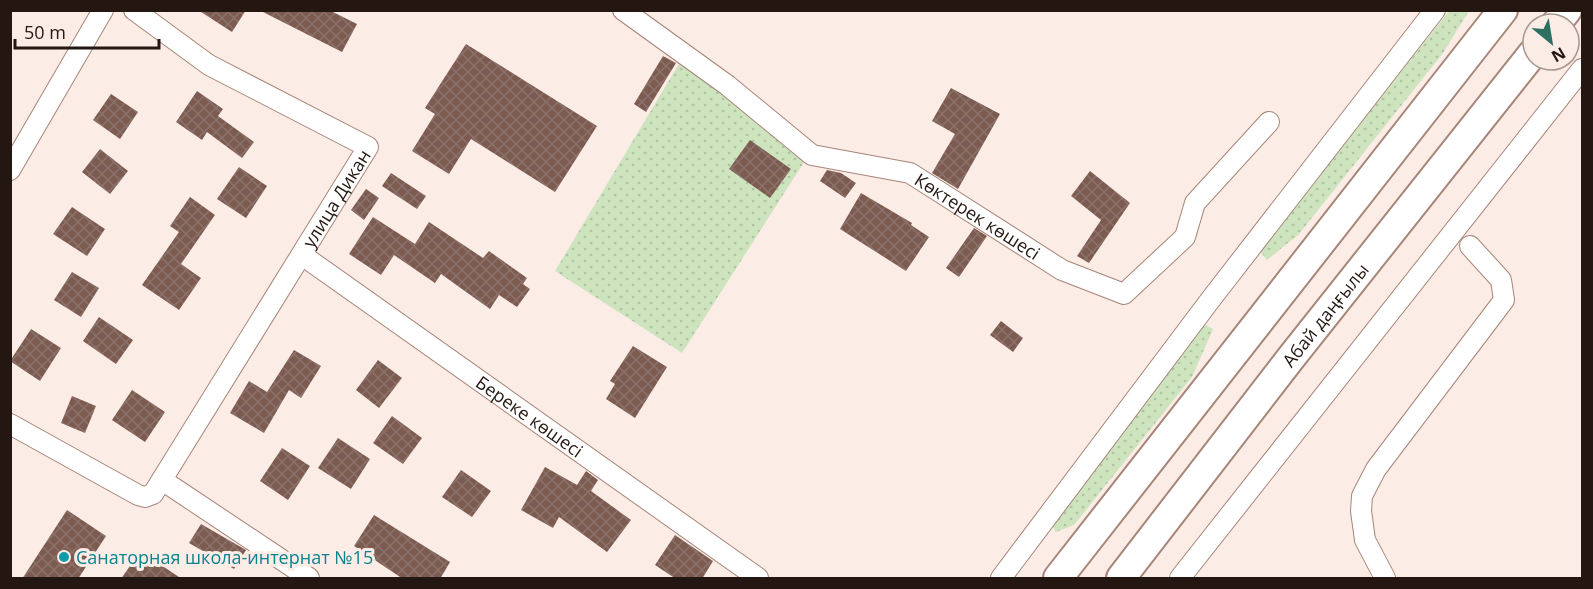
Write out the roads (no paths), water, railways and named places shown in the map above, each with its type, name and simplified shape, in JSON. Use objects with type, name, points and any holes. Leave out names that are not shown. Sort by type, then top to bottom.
[{"type":"main road","points":[[1058,579],[1503,10]]},
{"type":"main road","name":"Абай даңғылы","points":[[1121,579],[1290,359],[1521,68]]},
{"type":"street","points":[[10,170],[103,10]]},
{"type":"street","name":"улица Дикан","points":[[10,424],[138,495],[145,497],[153,494],[368,147],[209,64],[134,10]]},
{"type":"street","name":"Көктерек көшесі","points":[[623,10],[727,85],[812,155],[910,173],[1062,270],[1124,294],[1185,237],[1195,203],[1269,122]]},
{"type":"street","points":[[1001,579],[1217,291],[1435,10]]},
{"type":"street","points":[[1180,579],[1582,69]]},
{"type":"street","points":[[1385,579],[1365,540],[1362,496],[1376,469],[1504,300],[1501,280],[1470,246]]},
{"type":"street","name":"Береке көшесі","points":[[302,255],[758,579]]},
{"type":"street","points":[[162,480],[309,579]]},
{"type":"place","name":"Санаторная школа-интернат №15","points":[[64,557]]}]
